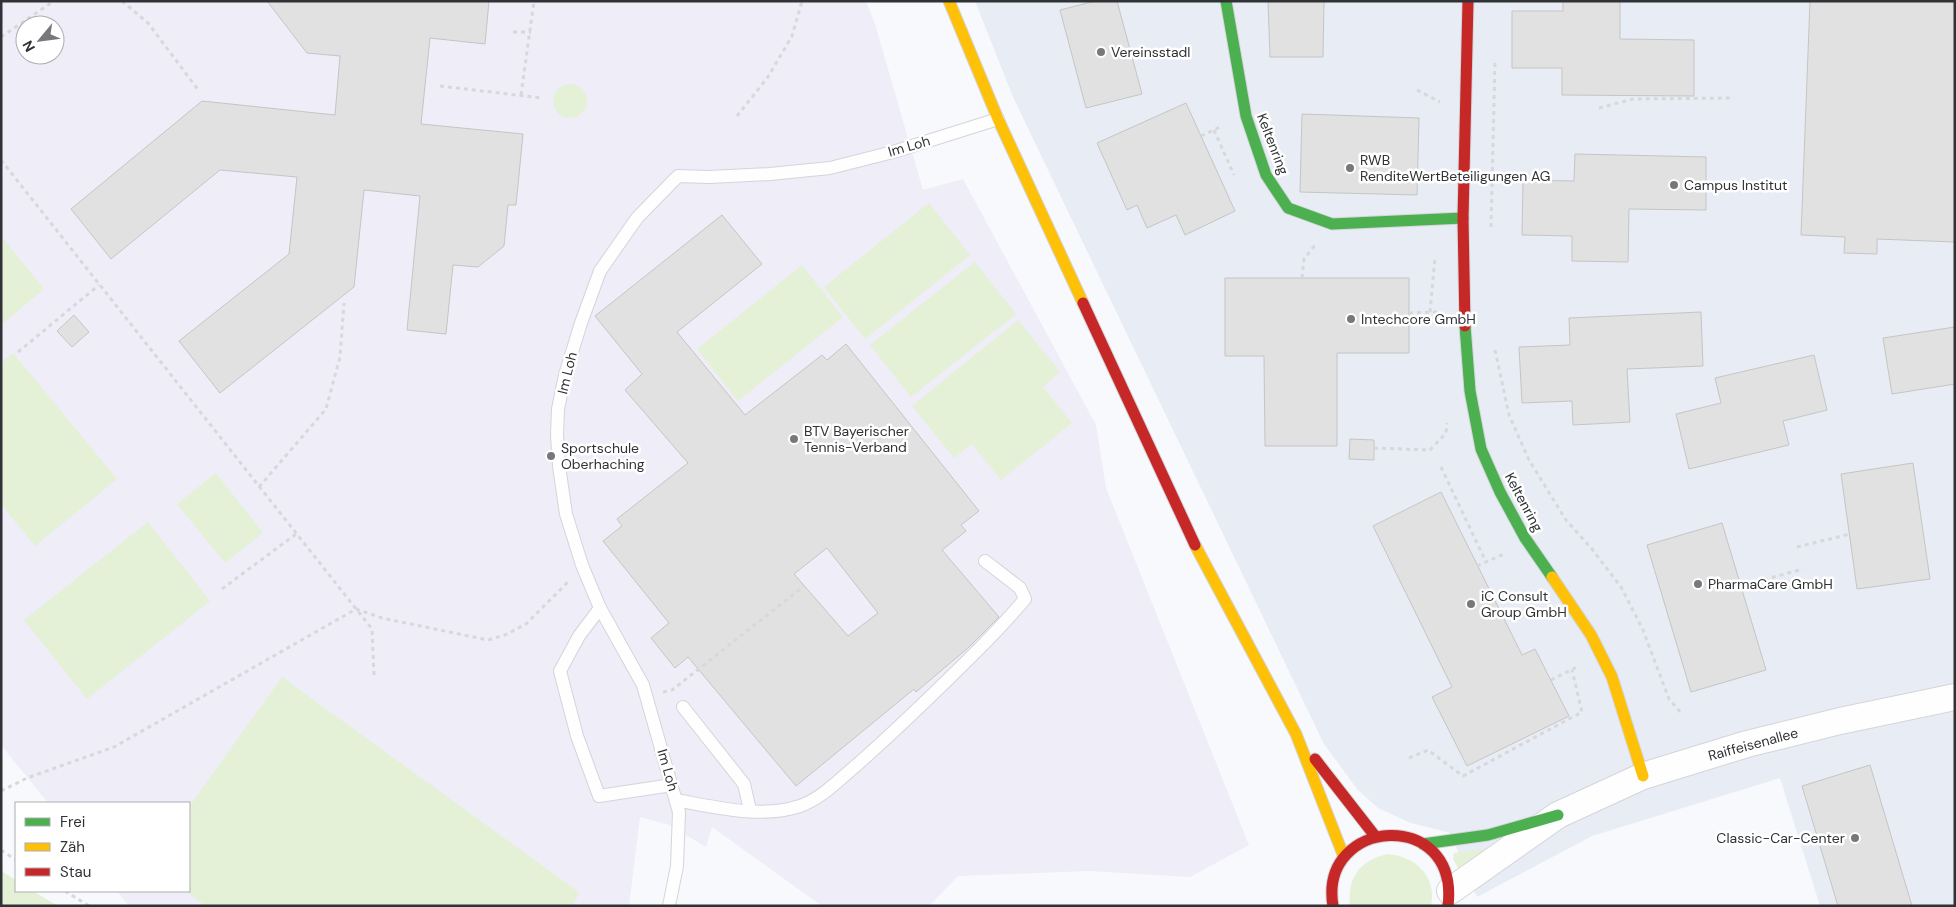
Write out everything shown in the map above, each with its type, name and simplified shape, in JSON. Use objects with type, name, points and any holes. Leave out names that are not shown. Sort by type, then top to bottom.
[{"type":"street","points":[[949,1],[998,119],[1070,279],[1193,541],[1296,734],[1344,857]]},
{"type":"street","name":"Keltenring","points":[[1226,1],[1246,116],[1266,175],[1288,208],[1332,224],[1463,218]]},
{"type":"street","name":"Keltenring","points":[[1468,1],[1463,218],[1465,339],[1470,391],[1481,449],[1500,492],[1526,538],[1586,628],[1612,677],[1643,776]]},
{"type":"street","name":"Raiffeisenallee","points":[[1423,844],[1488,835],[1558,815],[1643,776],[1748,744],[1840,721],[1955,697]]},
{"type":"street","points":[[1296,734],[1375,836]]},
{"type":"street","name":"Raiffeisenallee","points":[[1449,899],[1558,815]]},
{"type":"street","points":[[1334,906],[1332,886],[1336,871],[1344,857],[1363,841],[1375,836],[1388,834],[1400,835],[1423,844],[1434,853],[1442,864],[1448,878],[1449,899]]},
{"type":"lane","name":"Im Loh","points":[[669,906],[676,866],[679,812],[676,800],[643,685],[600,608],[582,565],[566,514],[559,466],[558,409],[565,375],[600,271],[637,218],[678,176],[770,174],[830,168],[893,152],[998,119]]},
{"type":"lane","points":[[676,800],[768,812],[800,806],[824,792],[874,750],[1005,622],[1025,599],[1020,588],[985,561]]},
{"type":"lane","points":[[600,608],[579,636],[560,671],[577,736],[599,796],[672,785]]},
{"type":"lane","points":[[682,707],[744,784],[750,810]]},
{"type":"path","points":[[1,37],[54,1]]},
{"type":"path","points":[[122,1],[148,23],[199,91]]},
{"type":"path","points":[[522,95],[534,1]]},
{"type":"path","points":[[737,116],[768,77],[792,36],[802,1]]},
{"type":"path","points":[[513,32],[531,32]]},
{"type":"path","points":[[1491,236],[1495,50]]},
{"type":"path","points":[[440,86],[542,98]]},
{"type":"path","points":[[1599,108],[1633,99],[1734,98]]},
{"type":"path","points":[[1214,130],[1234,175]]},
{"type":"path","points":[[1,160],[372,629],[374,676]]},
{"type":"path","points":[[1430,312],[1439,219]]},
{"type":"path","points":[[1302,278],[1304,259],[1332,224]]},
{"type":"path","points":[[18,352],[100,284]]},
{"type":"path","points":[[259,487],[326,410],[340,357],[344,303]]},
{"type":"path","points":[[1494,347],[1510,415],[1529,460],[1566,520],[1592,549],[1620,587],[1643,630],[1669,699],[1682,714]]},
{"type":"path","points":[[1374,448],[1430,450],[1446,433],[1447,419]]},
{"type":"path","points":[[1440,467],[1486,562]]},
{"type":"path","points":[[222,589],[296,534]]},
{"type":"path","points":[[1797,547],[1850,534]]},
{"type":"path","points":[[1,791],[28,778],[114,747],[356,609],[382,618],[488,640],[505,635],[526,624],[559,593],[582,565]]},
{"type":"path","points":[[1741,586],[1803,569]]},
{"type":"path","points":[[646,696],[672,690],[804,586]]},
{"type":"path","points":[[1409,758],[1428,750],[1463,776],[1582,712],[1572,670]]},
{"type":"path","points":[[1,850],[15,859]]},
{"type":"path","points":[[67,892],[89,906]]},
{"type":"shaded area","name":"Sportschule Oberhaching","points":[[1,1],[866,1],[875,24],[923,190],[963,179],[1096,425],[1106,488],[1249,845],[1190,877],[1089,871],[958,876],[929,906],[822,906],[712,827],[706,847],[669,825],[640,817],[629,906],[129,906],[118,892],[190,892],[190,802],[47,802],[1,745]]},
{"type":"shaded area","points":[[975,1],[1955,1],[1955,906],[1820,906],[1780,778],[1592,836],[1477,897],[1450,833],[1411,823],[1378,808],[1358,790],[1324,744],[1013,97]]},
{"type":"green space","points":[[570,84],[577,85],[582,89],[586,94],[586,108],[582,113],[577,117],[570,118],[563,117],[558,113],[554,108],[553,101],[554,94],[558,89],[563,85]]},
{"type":"green space","points":[[929,203],[970,255],[865,339],[824,287]]},
{"type":"green space","points":[[1,236],[44,289],[1,325]]},
{"type":"green space","points":[[975,262],[1016,314],[911,397],[870,345]]},
{"type":"green space","points":[[802,265],[843,317],[738,401],[697,349]]},
{"type":"green space","points":[[1018,320],[1060,372],[1043,387],[1072,423],[1001,480],[972,444],[954,458],[912,406]]},
{"type":"green space","points":[[13,353],[117,479],[35,546],[1,504],[1,363]]},
{"type":"green space","points":[[216,473],[263,533],[225,563],[177,504]]},
{"type":"green space","points":[[148,522],[210,601],[87,699],[24,620]]},
{"type":"green space","points":[[282,677],[580,893],[571,906],[206,906],[186,892],[190,892],[190,806]]},
{"type":"green space","points":[[1490,848],[1461,869],[1458,868],[1453,859],[1454,853]]},
{"type":"green space","points":[[1388,854],[1407,859],[1422,870],[1431,886],[1431,906],[1350,906],[1351,886],[1357,871],[1370,861]]},
{"type":"green space","points":[[1,871],[15,879],[15,892],[35,892],[58,906],[1,906]]},
{"type":"building","points":[[267,1],[489,1],[485,44],[430,38],[421,124],[523,134],[516,205],[508,205],[504,246],[478,267],[453,265],[446,334],[407,330],[420,196],[364,190],[354,287],[220,393],[179,341],[289,254],[297,177],[220,170],[111,259],[71,209],[202,101],[335,115],[340,56],[307,53]]},
{"type":"building","name":"Vereinsstadl","points":[[1095,1],[1117,1],[1142,94],[1086,108],[1060,10]]},
{"type":"building","points":[[1268,1],[1324,1],[1323,57],[1270,57]]},
{"type":"building","points":[[1563,1],[1620,1],[1620,39],[1694,40],[1694,96],[1562,95],[1562,68],[1512,68],[1512,11],[1563,11]]},
{"type":"building","points":[[1810,1],[1955,1],[1955,242],[1877,239],[1877,254],[1844,253],[1845,237],[1801,235]]},
{"type":"building","points":[[1186,103],[1235,211],[1185,235],[1176,215],[1147,228],[1137,205],[1127,210],[1097,143]]},
{"type":"building","points":[[1302,114],[1419,118],[1417,195],[1300,192]]},
{"type":"building","points":[[1575,154],[1706,157],[1706,210],[1629,209],[1628,262],[1572,261],[1572,236],[1522,235],[1523,180],[1574,181]]},
{"type":"building","name":"BTV Bayerischer Tennis-Verband","points":[[722,215],[762,264],[677,332],[745,415],[822,355],[827,360],[846,344],[979,511],[961,525],[966,531],[942,550],[999,617],[969,647],[916,692],[914,689],[796,786],[688,657],[675,668],[651,638],[669,623],[603,541],[622,526],[617,519],[688,463],[625,390],[642,374],[595,316]],"holes":[[[827,548],[878,613],[848,636],[794,574]]]},
{"type":"building","points":[[1225,278],[1409,278],[1409,353],[1337,353],[1337,446],[1265,446],[1264,356],[1225,356]]},
{"type":"building","points":[[1701,312],[1703,366],[1627,369],[1630,422],[1573,425],[1572,401],[1522,403],[1519,347],[1570,345],[1569,318]]},
{"type":"building","points":[[74,315],[89,332],[72,347],[57,331]]},
{"type":"building","points":[[1955,327],[1955,384],[1892,394],[1883,338]]},
{"type":"building","points":[[1814,355],[1827,410],[1783,421],[1789,445],[1689,469],[1676,414],[1721,403],[1715,378]]},
{"type":"building","points":[[1350,439],[1374,440],[1374,460],[1349,459]]},
{"type":"building","points":[[1913,463],[1930,579],[1857,589],[1841,474]]},
{"type":"building","points":[[1441,492],[1522,655],[1535,649],[1569,716],[1467,766],[1432,697],[1452,687],[1373,526]]},
{"type":"building","points":[[1722,523],[1766,670],[1691,692],[1647,545]]},
{"type":"building","name":"Classic-Car-Center","points":[[1870,765],[1912,906],[1838,906],[1802,786]]},
{"type":"traffic: fast","points":[[1226,1],[1246,116],[1266,175],[1288,208],[1332,224],[1463,218]]},
{"type":"traffic: fast","points":[[1465,326],[1470,391],[1481,449],[1500,492],[1525,538],[1552,577]]},
{"type":"traffic: fast","points":[[1423,844],[1488,835],[1558,815]]},
{"type":"traffic: slow","points":[[949,1],[998,119],[1083,303]]},
{"type":"traffic: slow","points":[[1195,545],[1296,734],[1344,857]]},
{"type":"traffic: slow","points":[[1552,577],[1591,635],[1612,677],[1643,776]]},
{"type":"traffic: jam","points":[[1465,326],[1463,218],[1468,1]]},
{"type":"traffic: jam","points":[[1083,303],[1195,545]]},
{"type":"traffic: jam","points":[[1315,759],[1375,836]]},
{"type":"traffic: jam","points":[[1333,906],[1334,876],[1346,855],[1366,841],[1389,836],[1413,839],[1433,852],[1446,874],[1448,906]]},
{"type":"place","name":"Vereinsstadl","points":[[1101,52]]},
{"type":"place","name":"RWB RenditeWertBeteiligungen AG","points":[[1350,168]]},
{"type":"place","name":"Campus Institut","points":[[1674,185]]},
{"type":"place","name":"Intechcore GmbH","points":[[1351,319]]},
{"type":"place","name":"BTV Bayerischer Tennis-Verband","points":[[794,439]]},
{"type":"place","name":"Sportschule Oberhaching","points":[[551,456]]},
{"type":"place","name":"PharmaCare GmbH","points":[[1698,584]]},
{"type":"place","name":"iC Consult Group GmbH","points":[[1471,604]]},
{"type":"place","name":"Classic-Car-Center","points":[[1855,838]]}]
